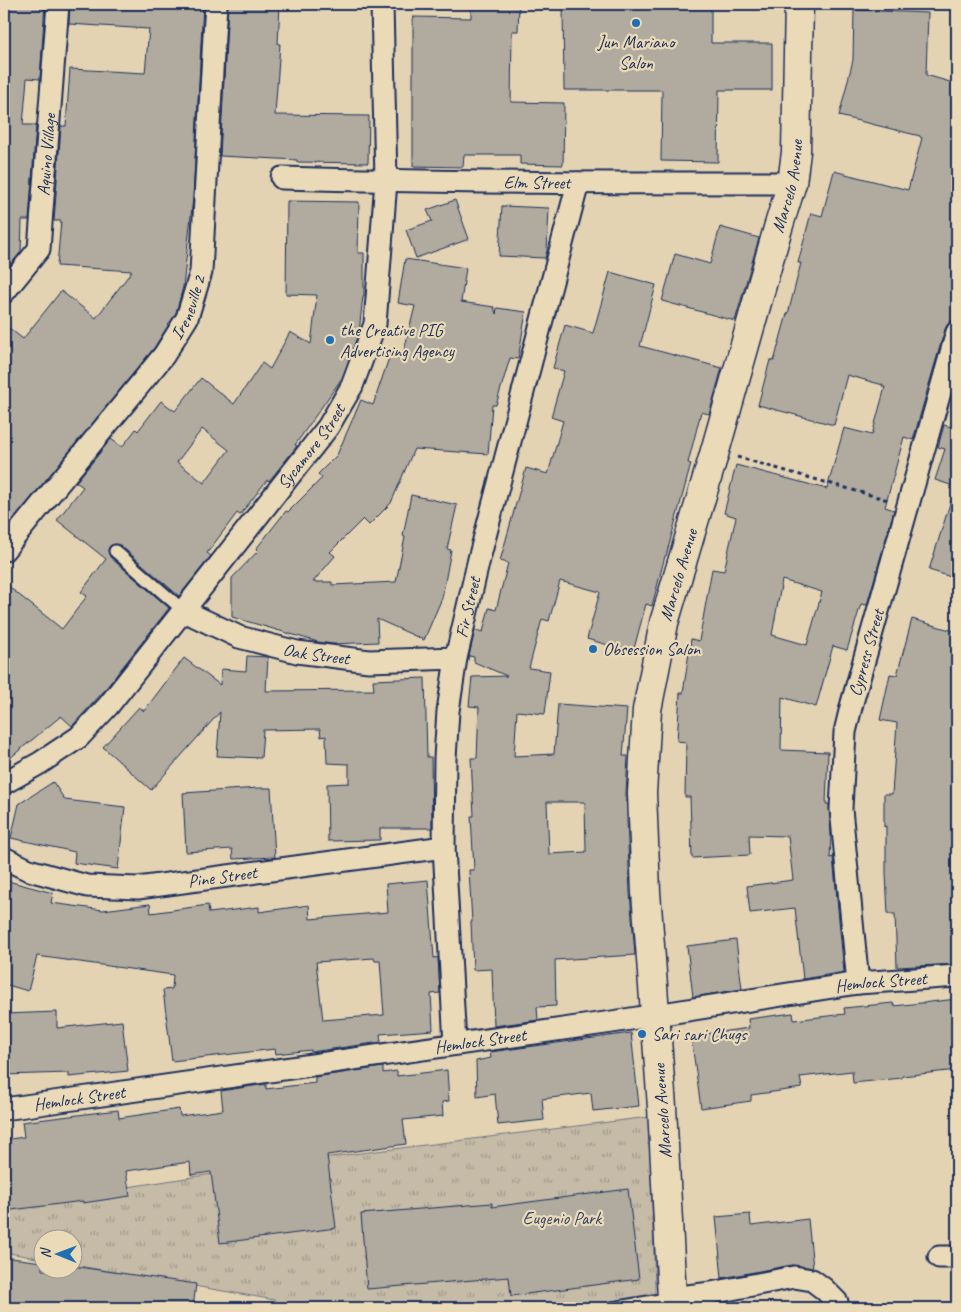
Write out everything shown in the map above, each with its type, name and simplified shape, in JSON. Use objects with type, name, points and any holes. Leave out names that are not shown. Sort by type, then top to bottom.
[{"type":"street","name":"Aquino Village","points":[[4,292],[39,249],[58,4]]},
{"type":"street","name":"Ireneville 2","points":[[4,550],[164,355],[187,318],[201,272],[216,4]]},
{"type":"street","name":"Sycamore Street","points":[[4,782],[40,763],[79,737],[108,706],[328,427],[352,386],[376,324],[386,181],[382,4]]},
{"type":"street","name":"Marcelo Avenue","points":[[672,1303],[662,1108],[646,892],[642,793],[647,710],[664,623],[792,183],[796,152],[799,4]]},
{"type":"street","name":"Elm Street","points":[[282,178],[578,183],[792,183]]},
{"type":"street","name":"Fir Street","points":[[455,1044],[444,847],[445,758],[448,711],[456,658],[479,559],[578,183]]},
{"type":"street","name":"Cypress Street","points":[[858,983],[841,809],[845,732],[957,332]]},
{"type":"street","name":"Oak Street","points":[[184,611],[239,636],[297,652],[369,661],[456,658]]},
{"type":"street","name":"Pine Street","points":[[4,858],[28,870],[86,886],[138,888],[444,847]]},
{"type":"street","name":"Hemlock Street","points":[[4,1109],[455,1044],[858,983],[957,976]]},
{"type":"street","points":[[672,1303],[711,1293],[794,1277],[812,1280],[824,1289],[837,1305]]},
{"type":"lane","points":[[115,552],[184,611]]},
{"type":"lane","points":[[612,1308],[672,1303]]},
{"type":"path","points":[[715,451],[908,506]]},
{"type":"green space","name":"Eugenio Park","points":[[649,1117],[655,1286],[654,1308],[274,1308],[275,1300],[82,1267],[82,1230],[32,1230],[32,1257],[4,1252],[4,1206],[297,1161]]},
{"type":"building","points":[[4,4],[45,4],[40,79],[27,78],[23,125],[36,125],[29,220],[22,220],[21,252],[4,272]]},
{"type":"building","points":[[70,4],[203,4],[193,198],[183,287],[176,313],[154,348],[4,531],[4,324],[23,339],[61,291],[96,318],[132,271],[57,266],[61,221],[54,221],[61,126],[66,126],[70,69],[145,73],[149,29],[69,24]]},
{"type":"building","points":[[228,4],[280,4],[278,44],[280,44],[275,115],[369,116],[368,163],[297,162],[297,160],[220,156]]},
{"type":"building","points":[[471,4],[519,4],[518,31],[512,31],[511,102],[564,103],[563,165],[520,164],[520,155],[464,155],[463,167],[413,166],[413,17],[471,18]]},
{"type":"building","points":[[563,5],[711,5],[711,43],[772,43],[772,90],[719,90],[718,162],[661,161],[662,90],[564,90]]},
{"type":"building","points":[[854,10],[928,13],[926,75],[957,84],[957,320],[949,323],[945,329],[913,440],[904,437],[885,507],[894,510],[867,605],[861,604],[847,650],[833,646],[816,707],[782,697],[781,750],[828,752],[826,804],[829,804],[830,858],[833,857],[844,972],[803,979],[795,908],[750,913],[747,886],[793,880],[788,836],[749,835],[750,855],[692,858],[690,797],[685,797],[686,742],[677,741],[680,693],[683,693],[691,639],[699,641],[712,569],[724,571],[736,517],[724,513],[736,465],[827,489],[844,428],[872,435],[885,387],[847,375],[834,425],[758,405],[770,360],[774,361],[788,314],[801,263],[798,263],[811,213],[822,216],[834,171],[908,190],[922,138],[839,116],[853,60]],"holes":[[[782,580],[822,592],[807,645],[772,635]]]},
{"type":"building","points":[[455,200],[469,239],[416,258],[406,230],[432,221],[427,210]]},
{"type":"building","points":[[287,201],[359,202],[358,253],[364,253],[364,296],[359,332],[342,378],[295,445],[297,446],[240,515],[237,513],[207,553],[211,556],[179,596],[120,545],[110,546],[108,550],[110,557],[169,608],[103,692],[72,726],[61,716],[4,763],[4,583],[62,629],[87,596],[81,592],[106,559],[57,520],[83,487],[76,482],[111,439],[122,447],[136,429],[138,431],[161,401],[175,411],[201,378],[234,404],[262,363],[270,369],[290,332],[311,344],[317,295],[286,294]],"holes":[[[202,429],[229,450],[204,483],[177,462]]]},
{"type":"building","points":[[502,206],[549,208],[545,258],[499,256]]},
{"type":"building","points":[[720,227],[759,238],[735,321],[662,301],[675,254],[710,264]]},
{"type":"building","points":[[405,259],[466,268],[461,302],[494,307],[496,314],[497,308],[526,312],[518,359],[510,358],[496,405],[492,405],[488,454],[414,449],[391,503],[369,525],[363,519],[330,552],[335,556],[313,582],[332,582],[332,585],[396,582],[411,495],[457,505],[447,549],[451,550],[442,598],[424,640],[377,619],[378,642],[333,644],[318,642],[232,617],[232,578],[258,551],[256,549],[286,511],[288,512],[322,478],[318,474],[337,455],[361,400],[373,405],[390,355],[402,359],[415,306],[398,303]]},
{"type":"building","points":[[610,272],[656,285],[640,346],[722,368],[709,414],[701,412],[688,463],[691,464],[652,606],[646,604],[633,652],[587,639],[600,592],[560,581],[549,621],[542,619],[529,668],[550,671],[545,714],[517,711],[514,756],[554,754],[558,704],[627,709],[623,756],[628,756],[626,794],[630,893],[635,955],[555,960],[556,1006],[537,1007],[538,1020],[494,1026],[492,969],[473,970],[469,870],[474,870],[471,816],[474,816],[471,758],[477,758],[479,707],[469,706],[472,677],[507,676],[474,662],[474,657],[469,656],[475,630],[483,632],[489,608],[496,610],[508,563],[500,561],[526,468],[548,474],[563,421],[551,417],[564,371],[553,368],[565,325],[593,333]],"holes":[[[547,802],[585,802],[586,852],[549,854]]]},
{"type":"building","points":[[953,422],[957,423],[957,487],[935,480],[945,449],[938,447],[944,425],[952,427]]},
{"type":"building","points":[[953,494],[957,494],[957,579],[929,570]]},
{"type":"building","points":[[912,619],[957,632],[957,964],[897,967],[895,914],[888,914],[884,794],[892,794],[897,723],[880,720],[890,674],[897,675]]},
{"type":"building","points":[[247,656],[268,657],[266,691],[374,690],[373,680],[425,678],[427,757],[431,757],[432,828],[380,828],[380,840],[328,841],[327,784],[349,783],[349,764],[327,763],[326,736],[321,737],[320,729],[263,730],[261,758],[217,756],[220,712],[151,790],[103,747],[139,707],[144,711],[184,658],[220,685],[221,669],[246,671]]},
{"type":"building","points":[[53,782],[65,800],[125,807],[118,869],[74,863],[75,852],[11,838],[19,804]]},
{"type":"building","points":[[271,788],[275,857],[233,859],[232,849],[186,852],[183,793]]},
{"type":"building","points":[[4,880],[53,893],[51,903],[103,910],[150,904],[151,913],[208,905],[209,913],[259,907],[259,912],[309,905],[310,919],[388,912],[386,884],[428,880],[434,958],[438,957],[440,993],[431,994],[433,1030],[380,1034],[381,1042],[311,1052],[311,1050],[276,1054],[275,1049],[172,1061],[163,990],[172,989],[173,975],[37,956],[28,991],[4,984]],"holes":[[[374,958],[375,961],[380,961],[384,1015],[323,1020],[316,962]]]},
{"type":"building","points":[[736,940],[742,989],[693,997],[687,946]]},
{"type":"building","points":[[957,999],[957,1070],[853,1083],[852,1071],[800,1077],[802,1088],[751,1095],[751,1101],[701,1108],[691,1036],[749,1028],[748,1019],[793,1013],[794,1020],[845,1014],[844,1008],[893,1003],[894,1006]]},
{"type":"building","points":[[57,1012],[57,1028],[122,1021],[128,1071],[69,1077],[69,1073],[4,1075],[4,1014]]},
{"type":"building","points":[[631,1033],[639,1106],[593,1111],[591,1093],[542,1099],[544,1120],[498,1125],[495,1094],[477,1097],[476,1061],[491,1058],[490,1052]]},
{"type":"building","points":[[383,1067],[383,1073],[397,1071],[397,1076],[447,1070],[449,1101],[442,1102],[443,1116],[403,1120],[406,1144],[327,1155],[336,1228],[220,1243],[211,1172],[191,1175],[190,1162],[126,1171],[130,1196],[4,1211],[4,1140],[24,1137],[22,1122],[118,1110],[119,1118],[179,1109],[180,1116],[223,1110],[221,1091],[266,1084],[266,1089],[315,1083],[315,1077]]},
{"type":"building","points":[[628,1189],[639,1279],[511,1296],[509,1277],[367,1289],[361,1214],[492,1203],[492,1207]]},
{"type":"building","points":[[750,1214],[751,1226],[808,1219],[813,1268],[792,1265],[722,1278],[716,1217]]},
{"type":"building","points":[[4,1257],[32,1261],[32,1280],[82,1280],[82,1267],[196,1284],[193,1308],[4,1308]]},
{"type":"place","name":"Jun Mariano Salon","points":[[636,23]]},
{"type":"place","name":"the Creative PIG Advertising Agency","points":[[330,340]]},
{"type":"place","name":"Obsession Salon","points":[[593,649]]},
{"type":"place","name":"Sari sari Chugs","points":[[642,1034]]}]
